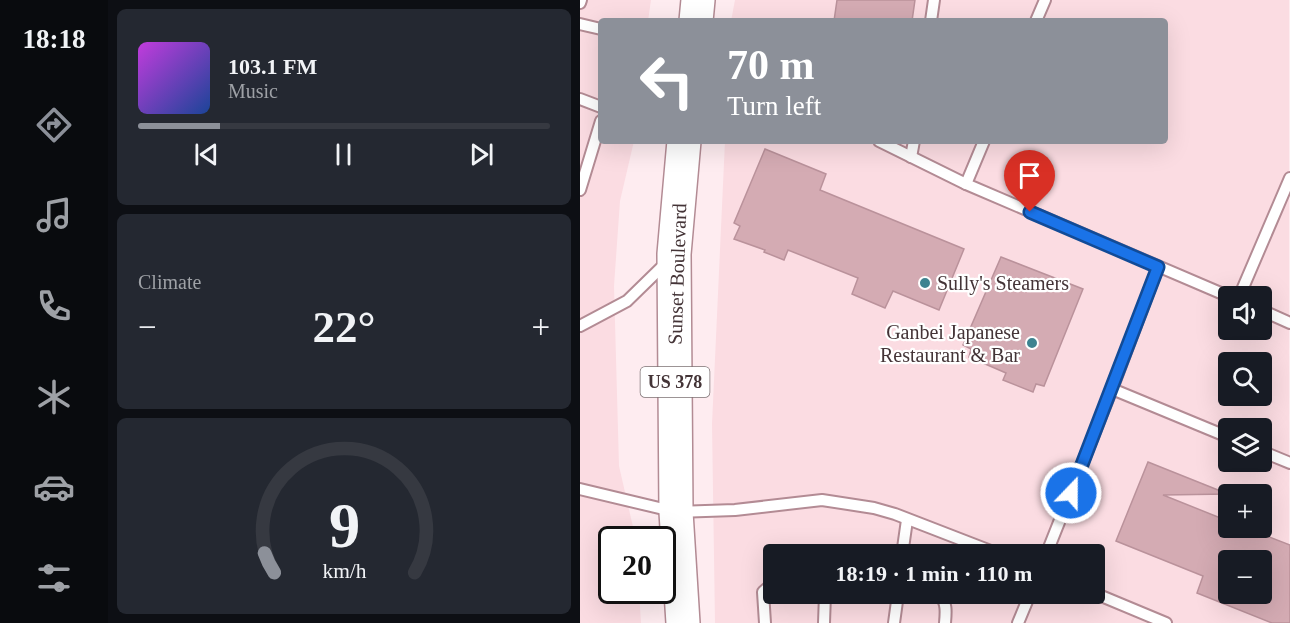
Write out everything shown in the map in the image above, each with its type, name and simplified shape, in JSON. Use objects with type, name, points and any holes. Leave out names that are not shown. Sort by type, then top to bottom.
[{"type":"main road","points":[[696,18],[698,0]]},
{"type":"main road","name":"Sunset Boulevard","points":[[683,623],[676,512],[674,254],[684,144]]},
{"type":"lane","points":[[931,18],[934,0]]},
{"type":"lane","points":[[1037,18],[1045,0]]},
{"type":"lane","points":[[580,24],[598,28]]},
{"type":"lane","points":[[580,99],[598,106]]},
{"type":"lane","points":[[580,190],[598,131]]},
{"type":"lane","points":[[885,144],[966,184],[1218,292]]},
{"type":"lane","points":[[911,157],[913,144]]},
{"type":"lane","points":[[966,184],[983,144]]},
{"type":"lane","points":[[1244,286],[1290,178]]},
{"type":"lane","points":[[580,328],[627,301],[674,254]]},
{"type":"lane","points":[[1050,544],[1158,267]]},
{"type":"lane","points":[[1272,315],[1290,323]]},
{"type":"lane","points":[[1112,389],[1218,433]]},
{"type":"lane","points":[[1272,456],[1290,463]]},
{"type":"lane","points":[[580,489],[676,512],[735,510],[822,500],[874,508],[895,514],[971,544]]},
{"type":"lane","points":[[904,544],[907,520]]},
{"type":"lane","points":[[1105,598],[1166,623]]},
{"type":"lane","points":[[764,604],[765,623]]},
{"type":"lane","points":[[824,623],[825,604]]},
{"type":"lane","points":[[894,623],[897,604]]},
{"type":"lane","points":[[945,604],[945,623]]},
{"type":"lane","points":[[1018,623],[1026,604]]},
{"type":"shaded area","points":[[580,0],[651,0],[648,18],[598,18],[598,144],[633,144],[620,201],[614,286],[619,466],[633,526],[598,526],[598,604],[640,604],[641,623],[580,623]]},
{"type":"shaded area","points":[[735,0],[1289,0],[1289,623],[715,623],[712,424],[725,144],[1168,144],[1168,18],[732,18]]},
{"type":"building","points":[[837,0],[915,0],[912,18],[834,18]]},
{"type":"building","points":[[765,149],[826,174],[820,190],[964,249],[939,310],[893,291],[885,308],[852,294],[858,278],[788,250],[784,260],[764,252],[765,250],[734,239],[740,226],[734,223]]},
{"type":"building","points":[[1001,257],[1083,289],[1044,386],[1036,384],[1033,392],[1003,380],[1006,373],[969,357],[971,349],[963,345]]},
{"type":"building","points":[[1148,462],[1218,490],[1218,494],[1163,495],[1218,517],[1218,538],[1272,538],[1290,545],[1290,623],[1272,623],[1224,604],[1272,604],[1272,550],[1218,550],[1218,601],[1197,593],[1203,576],[1116,541]]},
{"type":"place","name":"Sully's Steamers","points":[[925,283]]},
{"type":"place","name":"Ganbei Japanese Restaurant & Bar","points":[[1032,343]]},
{"type":"route","points":[[1030,212],[1158,267],[1071,493]]}]
